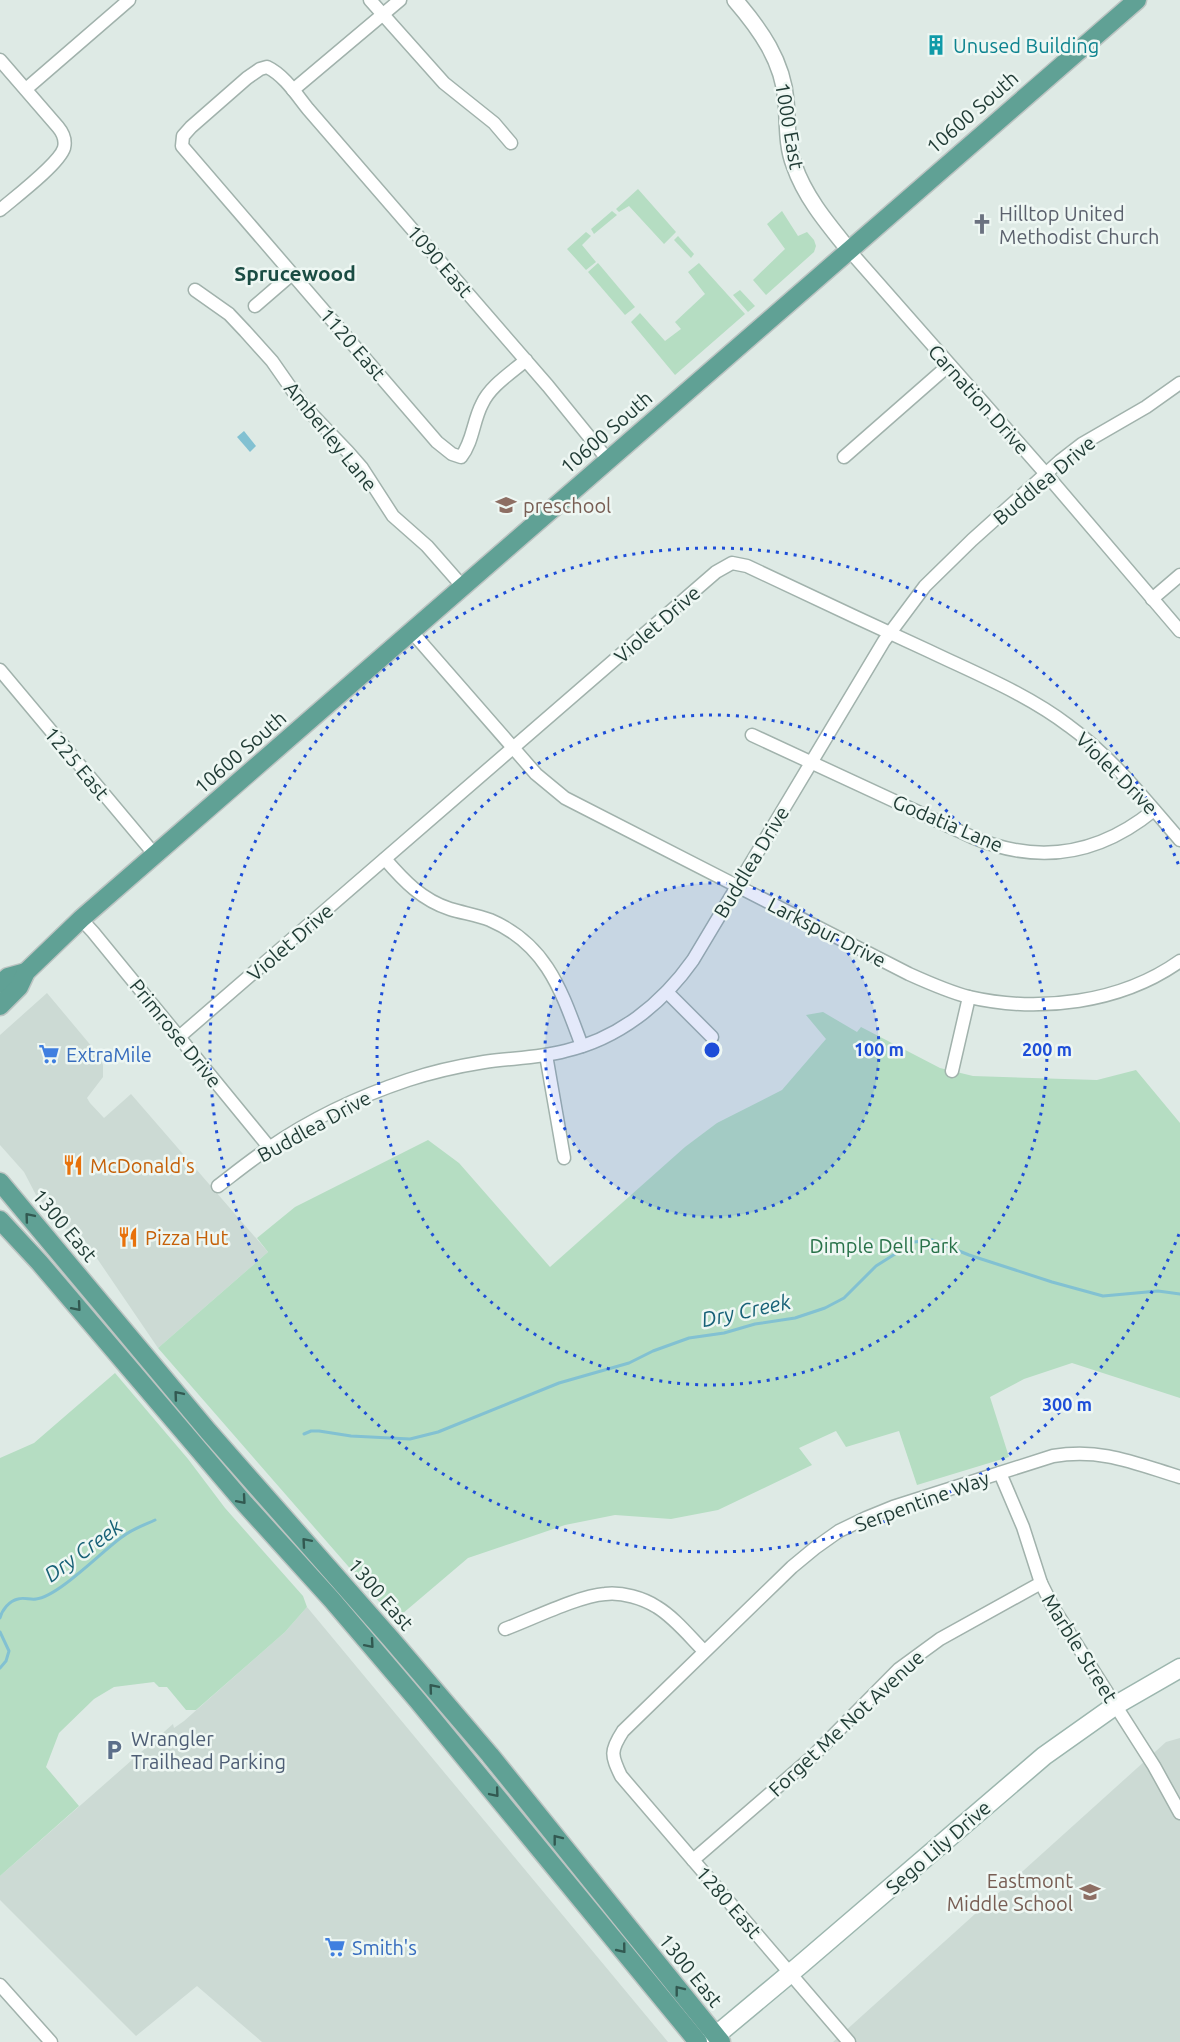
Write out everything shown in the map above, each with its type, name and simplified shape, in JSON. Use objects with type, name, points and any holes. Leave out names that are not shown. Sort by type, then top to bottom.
[{"type":"main road","name":"10600 South","points":[[0,1006],[19,987],[26,972],[81,919],[848,249],[1137,0]]},
{"type":"main road","name":"10600 South","points":[[0,984],[8,977],[26,972]]},
{"type":"main road","name":"1300 East","points":[[0,1182],[208,1431],[392,1639],[490,1755],[633,1933],[715,2040]]},
{"type":"main road","name":"1300 East","points":[[0,1220],[411,1692],[698,2042]]},
{"type":"main road","name":"Sego Lily Drive","points":[[715,2040],[1044,1756],[1116,1705],[1180,1668]]},
{"type":"main road","points":[[575,1890],[587,1892],[609,1918],[633,1933]]},
{"type":"street","points":[[26,89],[129,0]]},
{"type":"street","points":[[370,0],[444,84],[494,123],[511,143]]},
{"type":"street","points":[[293,90],[400,0]]},
{"type":"street","name":"1000 East","points":[[735,0],[770,45],[778,66],[786,98],[793,163],[808,196],[848,249]]},
{"type":"street","points":[[0,60],[62,132],[64,143],[57,161],[0,210]]},
{"type":"street","name":"1090 East","points":[[181,141],[191,127],[253,73],[267,67],[279,75],[526,360],[608,460]]},
{"type":"street","name":"1120 East","points":[[181,141],[188,153],[437,442],[452,454],[461,457],[470,443],[486,396],[526,360]]},
{"type":"street","name":"Carnation Drive","points":[[848,249],[1046,474],[1180,631]]},
{"type":"street","points":[[255,306],[292,274]]},
{"type":"street","name":"Amberley Lane","points":[[195,290],[218,305],[245,331],[272,361],[302,404],[362,468],[393,516],[427,546],[463,587]]},
{"type":"street","points":[[844,457],[949,365]]},
{"type":"street","name":"Buddlea Drive","points":[[218,1186],[270,1147],[335,1110],[376,1091],[411,1079],[481,1062],[546,1055],[582,1046],[630,1023],[667,992],[693,960],[889,633],[925,586],[948,562],[1082,444],[1180,383]]},
{"type":"street","name":"Violet Drive","points":[[179,1037],[716,572],[732,563],[747,566],[1004,686],[1045,709],[1093,744],[1180,840]]},
{"type":"street","points":[[1152,599],[1180,575]]},
{"type":"street","name":"Larkspur Drive","points":[[411,632],[536,774],[565,798],[736,887],[941,988],[969,997],[1010,1004],[1052,1004],[1093,998],[1132,986],[1180,961]]},
{"type":"street","name":"1225 East","points":[[0,670],[155,855]]},
{"type":"street","name":"Godatia Lane","points":[[752,735],[972,837],[1012,850],[1059,853],[1081,849],[1121,834],[1154,810]]},
{"type":"street","points":[[385,859],[416,892],[448,908],[492,921],[530,948],[550,970],[560,987],[582,1046]]},
{"type":"street","name":"Primrose Drive","points":[[81,919],[270,1147]]},
{"type":"street","points":[[667,992],[712,1037]]},
{"type":"street","points":[[952,1071],[969,997]]},
{"type":"street","points":[[546,1055],[564,1158]]},
{"type":"street","name":"Serpentine Way","points":[[613,1759],[613,1747],[623,1731],[792,1567],[839,1532],[866,1518],[893,1507],[1053,1456],[1075,1453],[1116,1457],[1180,1477]]},
{"type":"street","name":"Marble Street","points":[[1000,1473],[1023,1527],[1041,1583],[1068,1633],[1116,1705],[1180,1813]]},
{"type":"street","name":"Forget Me Not Avenue","points":[[693,1860],[811,1758],[899,1669],[940,1640],[1041,1583]]},
{"type":"street","points":[[505,1629],[586,1598],[605,1594],[623,1595],[658,1608],[704,1652]]},
{"type":"street","name":"1280 East","points":[[613,1759],[621,1776],[849,2042]]},
{"type":"street","points":[[0,1985],[51,2042]]},
{"type":"shaded area","points":[[47,993],[98,1054],[103,1065],[103,1077],[87,1098],[90,1103],[104,1118],[131,1094],[268,1252],[158,1348],[77,1229],[66,1229],[36,1195],[24,1172],[0,1145],[0,1035]]},
{"type":"shaded area","points":[[307,1607],[668,2042],[262,2042],[197,1986],[136,2036],[0,1900],[0,1876],[173,1724],[174,1728],[184,1721],[285,1632]]},
{"type":"shaded area","name":"Eastmont Middle School","points":[[1180,1738],[1180,2042],[833,2042],[1166,1742]]},
{"type":"green space","points":[[638,189],[676,232],[664,244],[629,206],[619,212],[616,209]]},
{"type":"green space","points":[[612,211],[617,215],[594,234],[591,229]]},
{"type":"green space","points":[[782,211],[798,236],[807,232],[816,246],[814,252],[766,295],[753,280],[785,249],[767,224]]},
{"type":"green space","points":[[586,232],[591,236],[582,245],[596,262],[586,270],[567,249]]},
{"type":"green space","points":[[678,236],[694,254],[691,258],[674,240]]},
{"type":"green space","points":[[598,263],[635,307],[625,315],[588,272]]},
{"type":"green space","points":[[699,263],[745,314],[675,375],[631,322],[640,313],[665,341],[681,329],[675,322],[705,294],[688,272]]},
{"type":"green space","points":[[740,290],[755,306],[748,312],[733,295]]},
{"type":"green space","name":"Dimple Dell Park","points":[[823,1012],[857,1032],[861,1027],[940,1068],[973,1076],[1097,1080],[1136,1070],[1180,1123],[1180,1398],[1072,1363],[1024,1379],[990,1397],[1009,1457],[917,1485],[899,1431],[846,1447],[836,1431],[799,1448],[812,1465],[718,1510],[671,1519],[615,1515],[565,1525],[468,1558],[395,1620],[158,1348],[268,1252],[257,1238],[295,1207],[428,1140],[459,1163],[550,1267],[685,1147],[717,1123],[782,1090],[826,1039],[806,1015]]},
{"type":"green space","points":[[115,1373],[188,1459],[225,1508],[303,1596],[307,1607],[285,1632],[196,1710],[186,1710],[167,1687],[159,1687],[154,1682],[114,1687],[94,1699],[59,1733],[46,1767],[79,1806],[0,1876],[0,1458],[34,1443]]},
{"type":"water","points":[[244,431],[256,446],[250,452],[237,437]]},
{"type":"waterway","name":"Dry Creek","points":[[304,1434],[319,1431],[351,1436],[410,1439],[438,1432],[559,1383],[629,1363],[653,1351],[689,1338],[795,1318],[825,1308],[844,1298],[876,1266],[914,1242],[932,1240],[969,1255],[1103,1296],[1158,1291],[1180,1294]]},
{"type":"waterway","name":"Dry Creek","points":[[0,1618],[4,1609],[12,1602],[20,1598],[36,1599],[56,1590],[126,1534],[155,1520]]},
{"type":"waterway","name":"Dry Creek","points":[[0,1632],[9,1651],[6,1661],[0,1668]]},
{"type":"place","name":"Unused Building","points":[[936,45]]},
{"type":"place","name":"Hilltop United Methodist Church","points":[[982,224]]},
{"type":"place","name":"preschool","points":[[506,505]]},
{"type":"place","name":"ExtraMile","points":[[49,1054]]},
{"type":"place","name":"McDonald's","points":[[73,1165]]},
{"type":"place","name":"Pizza Hut","points":[[128,1237]]},
{"type":"place","name":"Wrangler Trailhead Parking","points":[[114,1750]]},
{"type":"place","name":"Eastmont Middle School","points":[[1090,1892]]},
{"type":"place","name":"Smith's","points":[[335,1947]]},
{"type":"district","name":"Sprucewood","points":[[295,273]]}]
